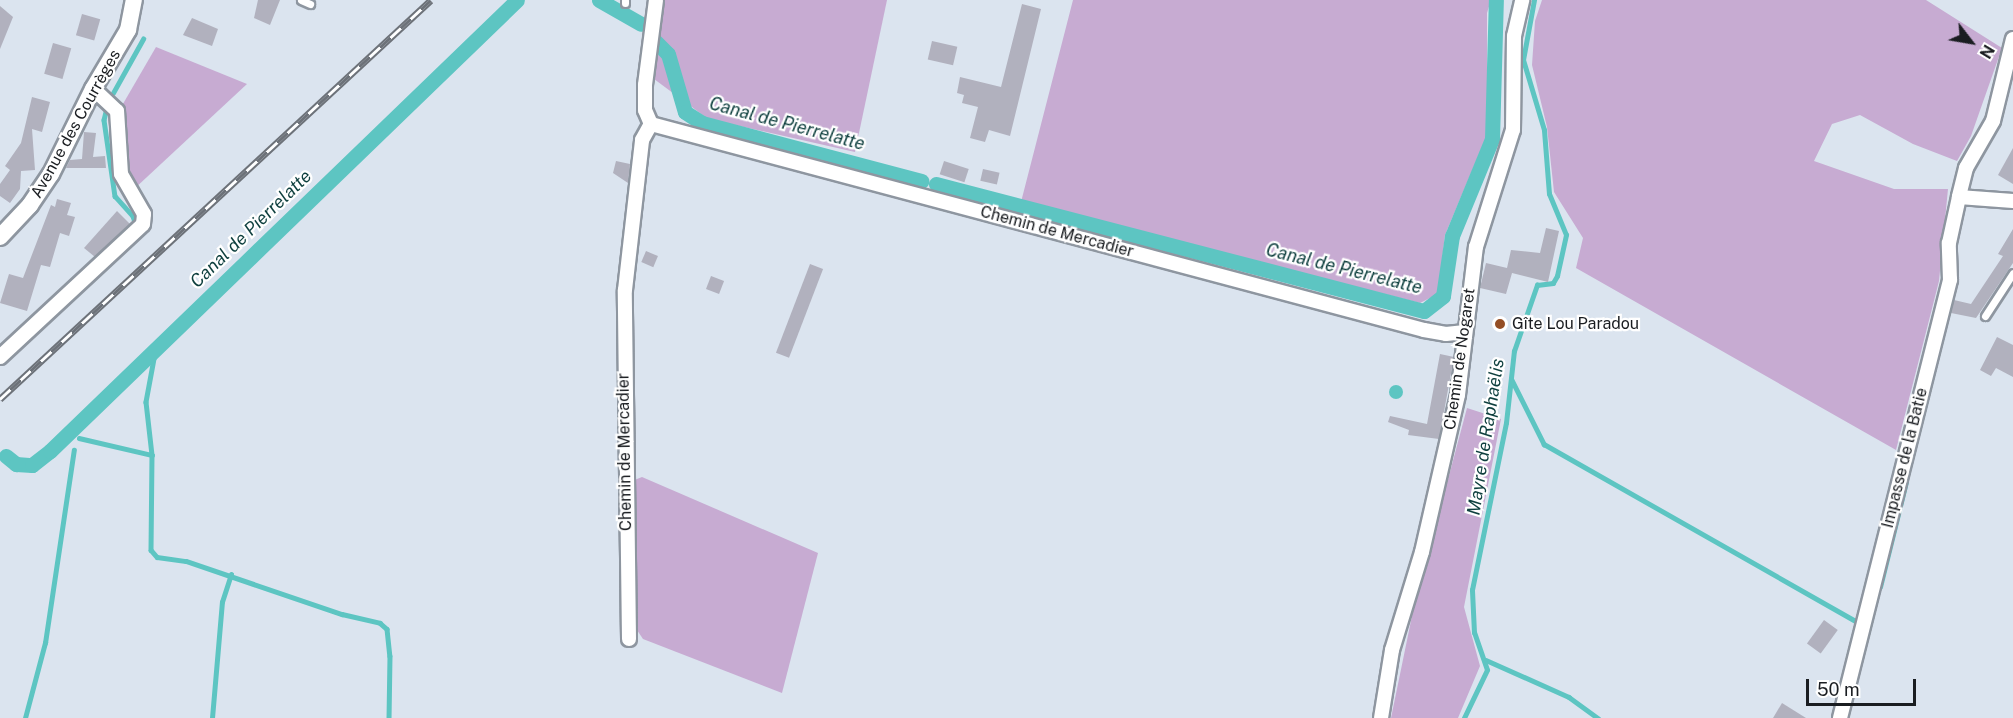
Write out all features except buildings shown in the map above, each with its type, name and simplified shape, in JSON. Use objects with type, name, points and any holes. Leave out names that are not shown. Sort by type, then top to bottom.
[{"type":"street","name":"Avenue des Courrèges","points":[[0,237],[45,186],[93,89],[128,30],[134,0]]},
{"type":"street","points":[[651,124],[645,110],[645,85],[656,0]]},
{"type":"street","name":"Chemin de Nogaret","points":[[1381,718],[1392,650],[1422,552],[1458,395],[1476,247],[1513,130],[1514,36],[1522,0]]},
{"type":"street","name":"Impasse de la Batie","points":[[1840,718],[1950,280],[1949,243],[1966,168],[1993,121],[2013,39]]},
{"type":"street","points":[[0,357],[143,224],[144,214],[121,174],[117,111],[93,89]]},
{"type":"street","name":"Chemin de Mercadier","points":[[628,639],[625,290],[642,140],[651,124],[1424,330],[1446,334],[1465,332]]},
{"type":"street","points":[[1959,197],[2013,201]]},
{"type":"lane","points":[[301,0],[310,4]]},
{"type":"lane","points":[[1985,316],[2013,273]]},
{"type":"shaded area","points":[[665,0],[887,0],[855,152],[708,119],[650,76]]},
{"type":"shaded area","points":[[1073,0],[1491,0],[1487,13],[1487,135],[1445,235],[1438,294],[1420,303],[1021,202]]},
{"type":"shaded area","points":[[1542,0],[1926,0],[2002,48],[1971,136],[1957,161],[1913,144],[1860,115],[1832,124],[1814,161],[1894,189],[1948,189],[1939,281],[1896,450],[1576,268],[1583,238],[1554,192],[1547,127],[1532,65],[1535,21]]},
{"type":"shaded area","points":[[156,47],[247,84],[133,190],[127,174],[120,109]]},
{"type":"shaded area","points":[[1393,385],[1399,385],[1403,392],[1399,399],[1393,399],[1389,395],[1389,389]]},
{"type":"shaded area","points":[[1467,408],[1501,419],[1464,607],[1480,666],[1458,718],[1391,718],[1413,611]]},
{"type":"shaded area","points":[[642,477],[818,553],[782,693],[643,639],[635,627],[632,481]]},
{"type":"waterway","name":"Canal de Pierrelatte","points":[[6,456],[16,464],[32,465],[50,451],[517,0]]},
{"type":"waterway","name":"Canal de Pierrelatte","points":[[599,0],[641,24]]},
{"type":"waterway","name":"Canal de Pierrelatte","points":[[936,184],[1424,311],[1443,296],[1452,236],[1492,139],[1496,0]]},
{"type":"waterway","name":"Mayre de Raphaëlis","points":[[1464,718],[1487,670],[1474,633],[1472,590],[1506,423],[1514,351],[1537,285],[1553,283],[1557,276],[1566,235],[1549,194],[1544,130],[1523,60],[1534,0]]},
{"type":"waterway","points":[[113,93],[143,39]]},
{"type":"waterway","name":"Canal de Pierrelatte","points":[[655,41],[668,54],[685,112],[702,123],[921,181]]},
{"type":"waterway","points":[[107,108],[104,120],[115,196],[133,216],[136,225]]},
{"type":"waterway","points":[[156,348],[146,402],[152,455],[151,550],[157,557],[186,561],[342,614],[380,623],[387,629],[390,656],[389,718]]},
{"type":"waterway","points":[[1512,380],[1544,444],[1859,623]]},
{"type":"waterway","points":[[79,438],[152,455]]},
{"type":"waterway","points":[[25,718],[45,643],[74,450]]},
{"type":"waterway","points":[[1880,587],[1906,482]]},
{"type":"waterway","points":[[212,718],[222,602],[231,574]]},
{"type":"waterway","points":[[1486,660],[1569,697],[1598,718]]},
{"type":"railway","points":[[0,399],[431,0]]},
{"type":"place","name":"Gîte Lou Paradou","points":[[1500,324]]}]
